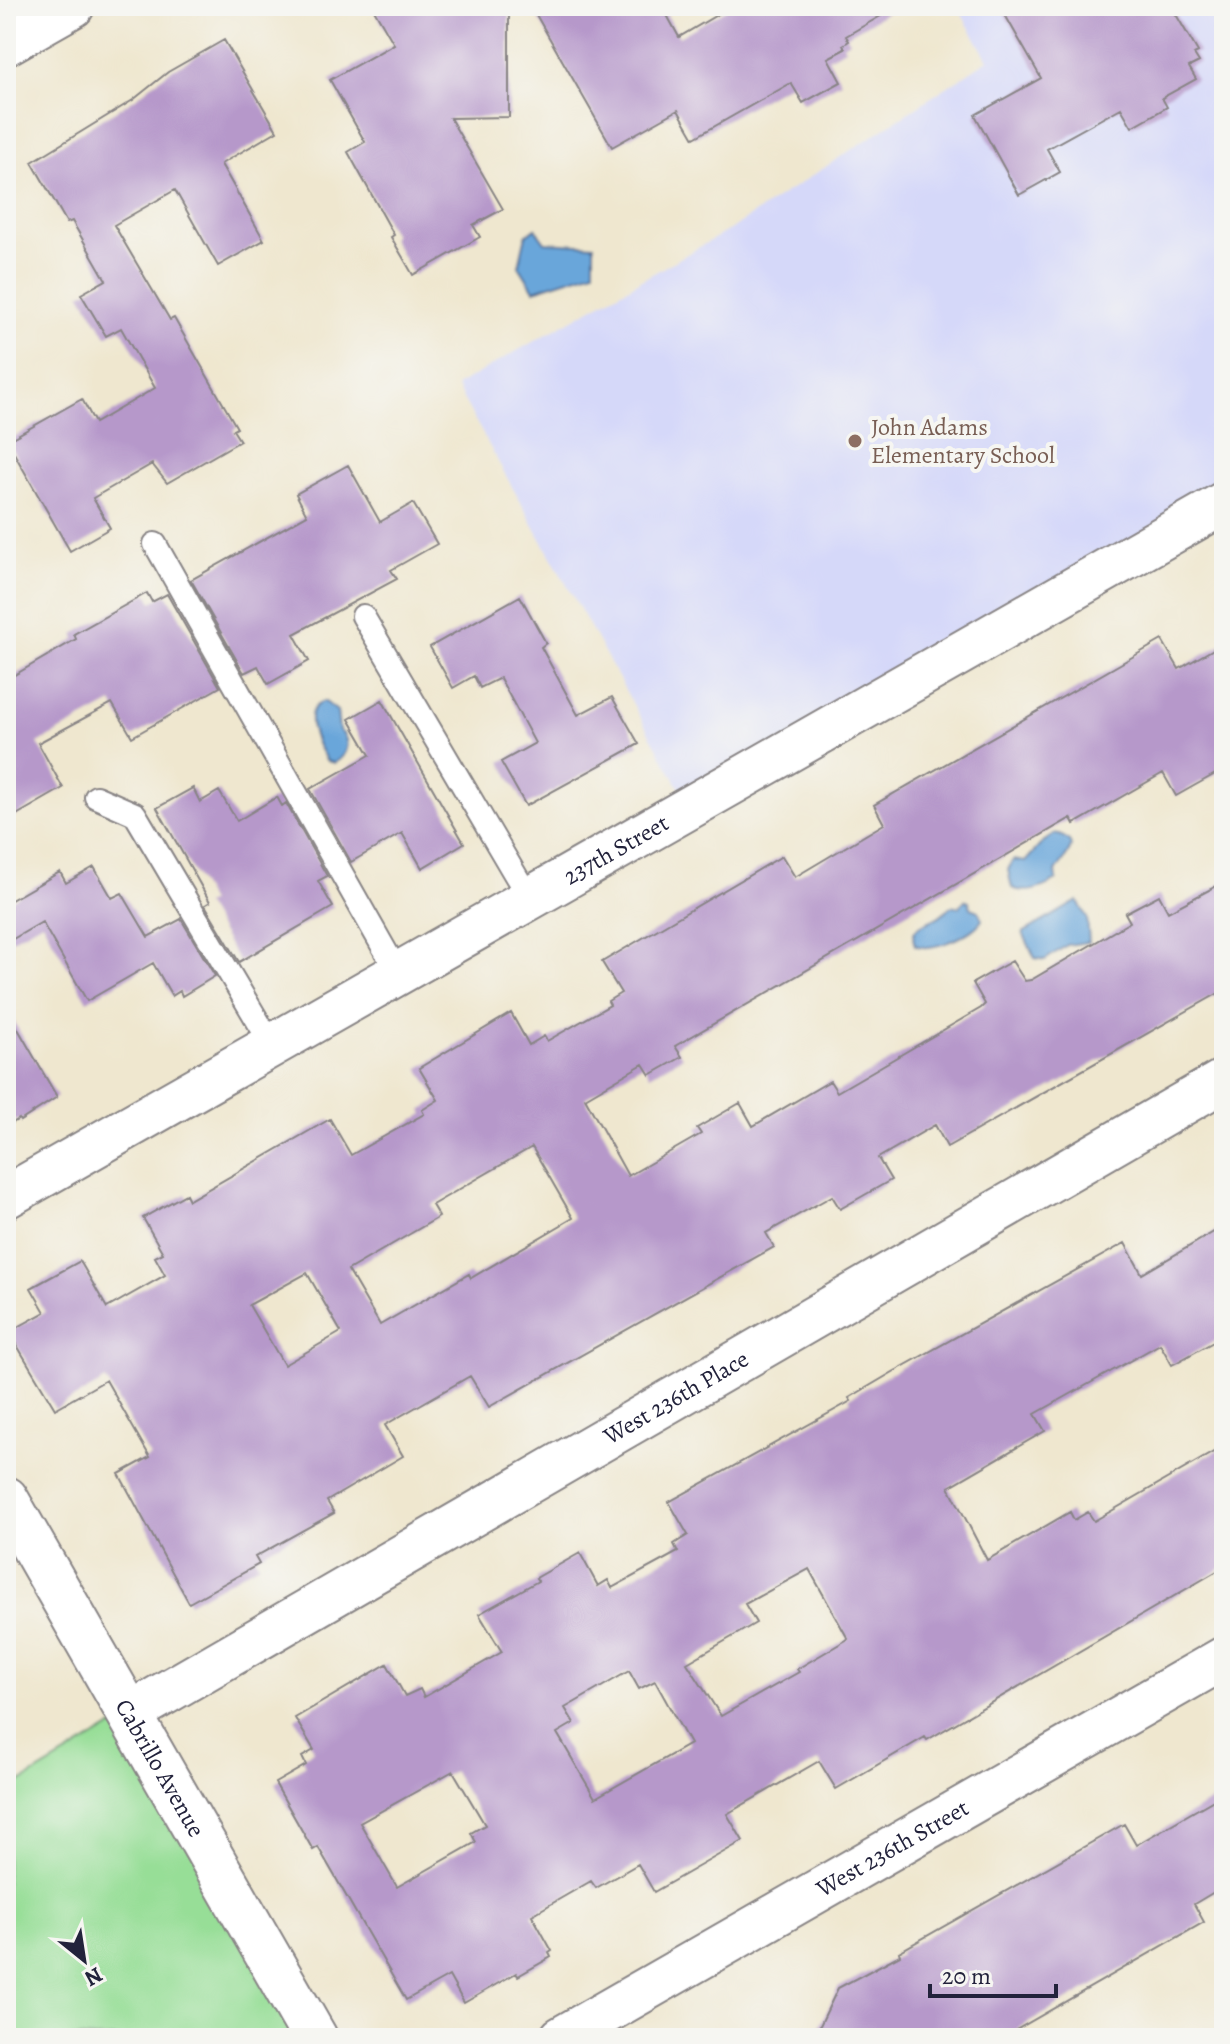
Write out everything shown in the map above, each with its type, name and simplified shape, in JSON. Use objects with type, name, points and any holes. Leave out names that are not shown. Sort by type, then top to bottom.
[{"type":"street","points":[[6,44],[73,6]]},
{"type":"street","name":"237th Street","points":[[6,1197],[1224,503]]},
{"type":"street","name":"West 236th Place","points":[[129,1714],[1224,1080]]},
{"type":"street","name":"Cabrillo Avenue","points":[[6,1499],[315,2038]]},
{"type":"street","name":"West 236th Street","points":[[561,2038],[1224,1658]]},
{"type":"lane","points":[[155,544],[398,973]]},
{"type":"lane","points":[[363,616],[529,898]]},
{"type":"lane","points":[[96,797],[135,814],[272,1045]]},
{"type":"shaded area","name":"John Adams Elementary School","points":[[957,6],[1224,6],[1224,496],[688,803],[456,386],[731,229],[988,60]]},
{"type":"green space","points":[[119,1723],[302,2038],[6,2038],[6,1791]]},
{"type":"water","points":[[535,228],[545,242],[594,245],[594,271],[534,290],[519,266],[526,235]]},
{"type":"water","points":[[324,701],[337,711],[339,730],[346,743],[342,756],[334,763],[327,761],[312,729],[312,712]]},
{"type":"water","points":[[1055,834],[1064,837],[1071,846],[1056,872],[1057,880],[1029,891],[1012,888],[1008,870],[1013,860],[1025,862]]},
{"type":"water","points":[[965,900],[969,901],[971,908],[979,911],[982,920],[977,926],[941,945],[915,945],[913,939],[918,927],[952,906],[959,907]]},
{"type":"water","points":[[1078,901],[1087,918],[1089,942],[1067,945],[1045,960],[1035,958],[1023,933]]},
{"type":"building","points":[[372,6],[509,6],[509,117],[450,118],[503,209],[473,225],[480,237],[413,275],[348,152],[365,142],[330,80],[394,44]]},
{"type":"building","points":[[531,6],[662,6],[679,37],[732,6],[898,6],[846,36],[849,41],[843,45],[845,49],[828,58],[841,82],[803,103],[791,83],[694,138],[678,110],[612,147]]},
{"type":"building","points":[[1000,6],[1171,6],[1198,52],[1194,54],[1199,62],[1189,67],[1196,79],[1162,98],[1167,107],[1132,127],[1121,108],[1047,149],[1060,172],[1019,195],[975,115],[1041,78]]},
{"type":"building","points":[[224,40],[277,131],[221,164],[264,240],[218,266],[175,190],[114,225],[170,320],[174,318],[237,428],[233,430],[240,441],[167,483],[152,464],[93,498],[110,528],[70,551],[7,441],[82,399],[95,423],[155,388],[121,328],[106,336],[81,294],[106,280],[72,221],[67,223],[32,162],[133,100],[168,72]]},
{"type":"building","points":[[348,465],[380,522],[413,503],[437,544],[391,570],[397,579],[294,634],[309,661],[268,684],[258,666],[244,673],[191,580],[307,515],[296,494]]},
{"type":"building","points":[[147,593],[152,602],[167,594],[220,687],[132,737],[112,703],[38,743],[63,788],[6,821],[6,680],[76,639],[74,634]]},
{"type":"building","points":[[520,596],[546,643],[541,647],[578,715],[612,697],[639,744],[526,806],[501,762],[535,743],[500,678],[480,688],[474,676],[453,688],[430,647]]},
{"type":"building","points":[[1162,640],[1179,669],[1224,643],[1224,769],[1176,796],[1163,773],[1074,824],[1071,818],[675,1046],[682,1057],[650,1075],[643,1064],[585,1098],[628,1176],[701,1134],[697,1128],[740,1103],[753,1126],[830,1081],[837,1092],[981,1008],[985,1004],[973,983],[1012,961],[1025,981],[1031,980],[1130,922],[1125,913],[1159,895],[1168,912],[1224,882],[1224,990],[947,1147],[935,1125],[878,1158],[891,1180],[840,1209],[832,1196],[766,1233],[774,1247],[489,1407],[470,1376],[385,1425],[403,1456],[327,1501],[334,1513],[255,1557],[259,1564],[189,1603],[119,1474],[150,1457],[106,1380],[55,1409],[9,1332],[45,1312],[31,1288],[80,1261],[107,1308],[165,1275],[155,1257],[163,1253],[143,1218],[186,1194],[189,1200],[330,1119],[351,1155],[424,1114],[422,1110],[438,1100],[419,1068],[511,1013],[529,1045],[544,1036],[547,1041],[610,1005],[608,1001],[621,993],[602,962],[782,856],[795,877],[884,824],[874,805]],"holes":[[[532,1147],[573,1218],[471,1278],[469,1274],[380,1325],[348,1270],[439,1217],[432,1205]],[[307,1273],[341,1332],[284,1365],[249,1305]]]},
{"type":"building","points":[[382,700],[464,843],[422,868],[402,833],[351,862],[310,789],[370,755],[349,719]]},
{"type":"building","points":[[193,788],[200,802],[219,791],[237,821],[277,797],[282,806],[286,803],[327,876],[318,881],[333,907],[239,962],[205,905],[210,902],[157,808]]},
{"type":"building","points":[[94,867],[112,898],[122,893],[148,937],[181,919],[215,976],[182,996],[180,991],[172,996],[153,963],[87,1001],[42,922],[6,943],[6,903],[60,872],[66,883]]},
{"type":"building","points":[[6,1008],[57,1097],[6,1127]]},
{"type":"building","points":[[1224,1226],[1224,1336],[1172,1365],[1160,1344],[1035,1414],[1045,1431],[949,1487],[987,1560],[1070,1512],[1074,1520],[1088,1512],[1094,1521],[1224,1446],[1224,1567],[927,1740],[925,1737],[836,1789],[819,1761],[727,1814],[743,1841],[654,1892],[638,1864],[596,1888],[591,1881],[532,1915],[552,1951],[549,1953],[551,1957],[518,1976],[516,1973],[464,2003],[449,1976],[406,2000],[318,1847],[313,1850],[275,1783],[306,1765],[302,1757],[314,1750],[295,1718],[387,1664],[405,1696],[420,1689],[424,1697],[502,1652],[479,1614],[538,1581],[536,1578],[580,1553],[598,1586],[608,1580],[612,1588],[678,1552],[674,1544],[688,1535],[669,1502],[851,1401],[849,1398],[893,1372],[1125,1243],[1142,1274]],"holes":[[[809,1569],[848,1639],[797,1669],[799,1672],[721,1716],[687,1663],[756,1623],[745,1604]],[[629,1671],[639,1689],[655,1681],[690,1744],[595,1798],[557,1733],[574,1723],[565,1708]],[[453,1771],[485,1825],[471,1833],[476,1842],[397,1887],[360,1823]]]},
{"type":"building","points":[[1224,1794],[1224,1886],[1194,1904],[1204,1922],[1002,2038],[814,2038],[838,1988],[1124,1824],[1136,1845]]},
{"type":"place","name":"John Adams Elementary School","points":[[855,441]]}]
